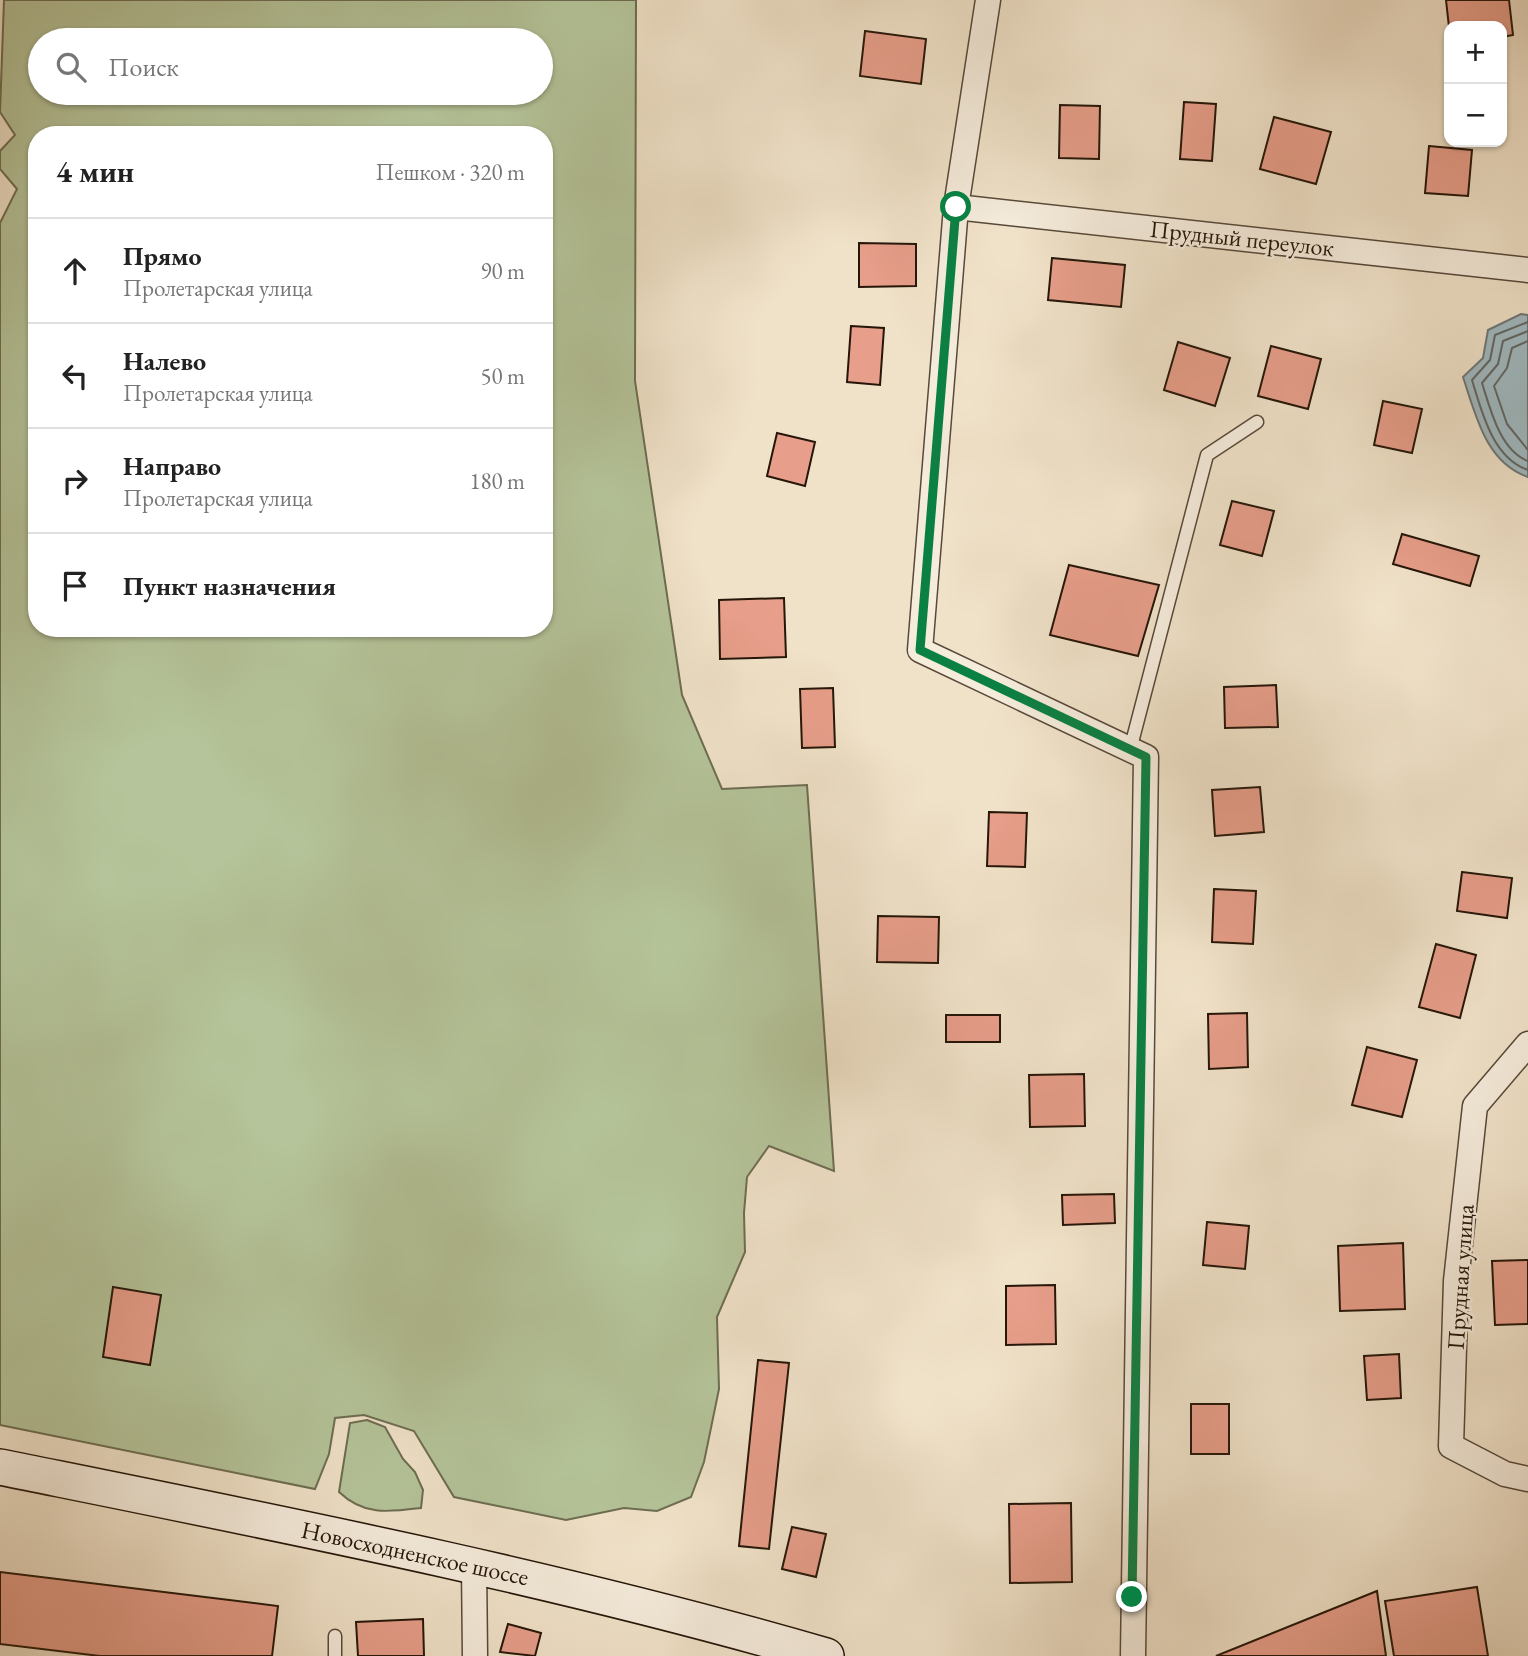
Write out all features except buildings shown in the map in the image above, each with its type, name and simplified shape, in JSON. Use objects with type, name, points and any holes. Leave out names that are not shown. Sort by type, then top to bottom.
[{"type":"street","points":[[988,0],[956,207],[920,650],[1146,757],[1133,1656]]},
{"type":"street","name":"Прудный переулок","points":[[956,207],[1528,270]]},
{"type":"street","name":"Прудная улица","points":[[1528,1044],[1475,1106],[1456,1281],[1451,1446],[1504,1474],[1528,1479]]},
{"type":"street","name":"Новосходненское шоссе","points":[[0,1467],[474,1565],[677,1612],[826,1656]]},
{"type":"street","points":[[474,1565],[475,1656]]},
{"type":"lane","points":[[1130,750],[1207,455],[1257,422]]},
{"type":"lane","points":[[335,1636],[335,1656]]},
{"type":"green space","points":[[4,0],[636,0],[635,381],[682,695],[722,789],[807,785],[834,1171],[769,1146],[747,1177],[745,1252],[717,1317],[719,1389],[704,1462],[691,1497],[657,1511],[624,1508],[566,1520],[454,1497],[414,1431],[364,1415],[335,1418],[329,1454],[315,1489],[0,1425],[0,223],[17,189],[0,169],[0,151],[15,135],[0,112]]},
{"type":"green space","points":[[367,1420],[385,1427],[403,1459],[415,1472],[423,1490],[421,1508],[377,1511],[348,1500],[339,1492],[350,1423]]},
{"type":"water","points":[[1521,314],[1528,315],[1528,477],[1502,461],[1492,449],[1478,422],[1463,377],[1483,358],[1488,330]]},
{"type":"route","points":[[956,207],[920,650],[1146,757],[1132,1597]]}]
